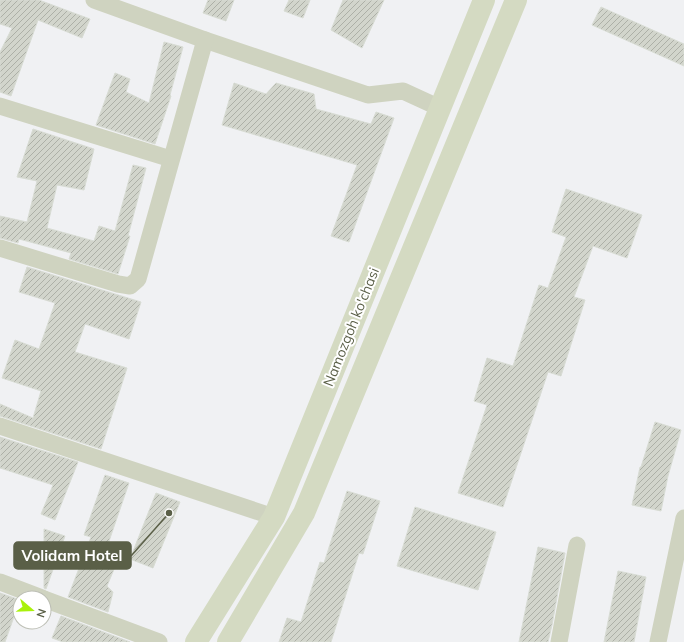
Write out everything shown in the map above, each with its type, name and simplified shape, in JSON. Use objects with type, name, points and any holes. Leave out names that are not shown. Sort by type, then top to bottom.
[{"type":"main road","name":"Namozgoh ko'chasi","points":[[196,642],[274,517],[484,0]]},
{"type":"main road","name":"Namozgoh ko'chasi","points":[[228,642],[304,513],[516,0]]},
{"type":"street","points":[[94,0],[205,40],[368,95],[403,91],[440,108]]},
{"type":"street","points":[[0,248],[118,284],[130,286],[138,279],[205,40]]},
{"type":"street","points":[[0,106],[171,159]]},
{"type":"street","points":[[0,426],[274,517]]},
{"type":"street","points":[[658,642],[684,518]]},
{"type":"street","points":[[559,642],[577,544]]},
{"type":"street","points":[[0,582],[22,590]]},
{"type":"street","points":[[52,601],[159,642]]},
{"type":"building","points":[[0,0],[39,0],[90,19],[82,38],[38,20],[11,96],[0,92],[0,52],[12,28],[0,24]]},
{"type":"building","points":[[208,0],[234,0],[226,21],[203,13]]},
{"type":"building","points":[[289,0],[310,0],[303,18],[284,11]]},
{"type":"building","points":[[343,0],[384,0],[362,48],[331,30]]},
{"type":"building","points":[[601,7],[684,44],[684,66],[592,25]]},
{"type":"building","points":[[164,42],[183,47],[170,95],[171,96],[155,144],[96,125],[115,73],[130,79],[126,92],[149,103]]},
{"type":"building","points":[[234,83],[266,94],[276,83],[314,94],[316,109],[371,124],[376,112],[394,118],[349,242],[331,236],[357,165],[222,125]]},
{"type":"building","points":[[33,129],[94,149],[84,190],[57,185],[47,228],[94,241],[99,226],[115,231],[133,165],[146,168],[128,236],[130,236],[118,274],[69,259],[71,253],[19,239],[18,243],[0,238],[0,216],[27,222],[37,181],[17,177]]},
{"type":"building","points":[[566,189],[642,215],[627,258],[593,246],[574,297],[585,300],[561,376],[548,372],[503,507],[458,493],[487,405],[474,401],[487,358],[513,366],[539,285],[548,288],[566,237],[552,232]]},
{"type":"building","points":[[27,267],[141,302],[129,339],[85,324],[75,352],[127,368],[101,449],[0,416],[0,404],[33,418],[41,391],[2,378],[15,340],[39,349],[55,303],[19,292]]},
{"type":"building","points":[[655,422],[681,430],[668,476],[661,511],[632,505],[640,467]]},
{"type":"building","points":[[0,437],[78,462],[55,520],[41,514],[53,485],[0,468]]},
{"type":"building","points":[[105,475],[129,483],[106,550],[120,555],[107,586],[113,592],[108,612],[68,597],[91,537],[84,535]]},
{"type":"building","points":[[347,491],[380,501],[363,554],[359,553],[331,642],[279,642],[287,618],[301,622],[320,562],[324,563]]},
{"type":"building","points":[[156,493],[180,502],[153,568],[130,559]]},
{"type":"building","points":[[415,507],[496,532],[478,590],[397,566]]},
{"type":"building","points":[[44,529],[65,536],[46,589],[44,588]]},
{"type":"building","points":[[538,547],[565,553],[552,625],[548,642],[519,642]]},
{"type":"building","points":[[618,571],[646,577],[634,642],[604,642]]},
{"type":"building","points":[[0,593],[12,597],[12,622],[5,642],[0,642]]},
{"type":"building","points":[[61,616],[130,642],[63,642],[52,638]]},
{"type":"place","name":"Volidam Hotel","points":[[169,513]]}]
